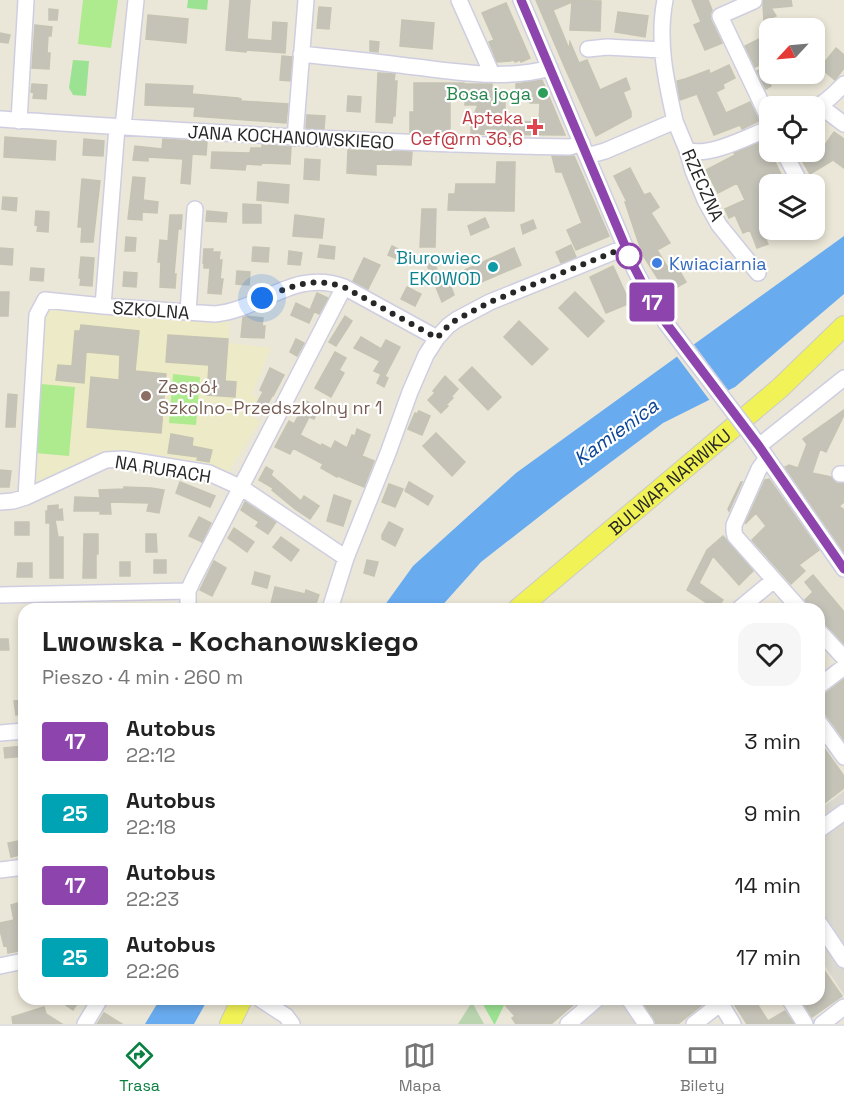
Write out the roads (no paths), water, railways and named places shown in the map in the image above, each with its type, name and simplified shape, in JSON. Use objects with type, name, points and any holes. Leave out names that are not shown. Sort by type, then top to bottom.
[{"type":"main road","name":"BULWAR NARWIKU","points":[[525,603],[780,388],[844,326]]},
{"type":"main road","points":[[230,1024],[239,1005]]},
{"type":"street","points":[[19,121],[26,0]]},
{"type":"street","points":[[103,306],[120,127],[136,0]]},
{"type":"street","points":[[295,138],[306,0]]},
{"type":"street","points":[[459,0],[492,74]]},
{"type":"street","points":[[521,0],[635,270],[652,302],[759,446],[844,569]]},
{"type":"street","name":"RZECZNA","points":[[665,0],[662,17],[663,66],[675,121],[710,209],[719,225],[758,273]]},
{"type":"street","points":[[754,1],[720,16],[759,98]]},
{"type":"street","points":[[588,48],[662,50]]},
{"type":"street","points":[[301,54],[492,74],[529,72],[550,68]]},
{"type":"street","points":[[825,100],[844,84]]},
{"type":"street","points":[[825,112],[844,124]]},
{"type":"street","name":"JANA KOCHANOWSKIEGO","points":[[0,119],[295,138],[412,144],[570,147],[585,150],[605,150],[675,121]]},
{"type":"street","points":[[687,150],[699,153],[722,147],[759,132]]},
{"type":"street","points":[[188,312],[195,210]]},
{"type":"street","points":[[335,603],[346,558],[410,392],[426,355],[437,338],[456,320],[490,302],[626,247]]},
{"type":"street","name":"SZKOLNA","points":[[26,497],[38,312],[45,300],[215,314],[231,312],[294,286],[317,281],[344,287],[437,338]]},
{"type":"street","points":[[188,603],[188,591],[344,287]]},
{"type":"street","points":[[759,446],[844,378]]},
{"type":"street","points":[[759,446],[759,468],[734,525],[734,531],[738,540],[795,603]]},
{"type":"street","name":"NA RURACH","points":[[0,502],[26,497],[106,460],[123,459],[209,473],[242,488],[346,558]]},
{"type":"street","points":[[745,603],[774,580]]},
{"type":"street","points":[[0,595],[188,591]]},
{"type":"street","points":[[825,637],[844,658]]},
{"type":"street","points":[[825,681],[844,667]]},
{"type":"street","points":[[825,731],[844,758]]},
{"type":"street","points":[[0,733],[18,732]]},
{"type":"street","points":[[825,826],[844,812]]},
{"type":"street","points":[[0,870],[18,868]]},
{"type":"street","points":[[825,932],[844,960]]},
{"type":"street","points":[[0,966],[18,962]]},
{"type":"street","points":[[85,1024],[96,1005]]},
{"type":"street","points":[[269,1005],[286,1016],[292,1024]]},
{"type":"street","points":[[568,1024],[590,1005]]},
{"type":"street","points":[[632,1005],[646,1024]]},
{"type":"street","points":[[694,1024],[715,1005]]},
{"type":"street","points":[[721,1005],[733,1024]]},
{"type":"street","points":[[794,1005],[805,1024]]},
{"type":"street","points":[[822,1024],[844,1007]]},
{"type":"water","name":"Kamienica","points":[[844,236],[844,294],[735,387],[663,423],[481,562],[444,603],[386,603],[413,566],[516,473]]},
{"type":"water","points":[[156,1005],[205,1005],[194,1024],[145,1024]]},
{"type":"place","name":"Bosa joga","points":[[543,93]]},
{"type":"place","name":"Apteka Cef@rm 36,6","points":[[535,127]]},
{"type":"place","name":"Kwiaciarnia","points":[[657,263]]},
{"type":"place","name":"Biurowiec EKOWOD","points":[[493,267]]},
{"type":"place","name":"Zespół Szkolno-Przedszkolny nr 1","points":[[146,396]]}]
